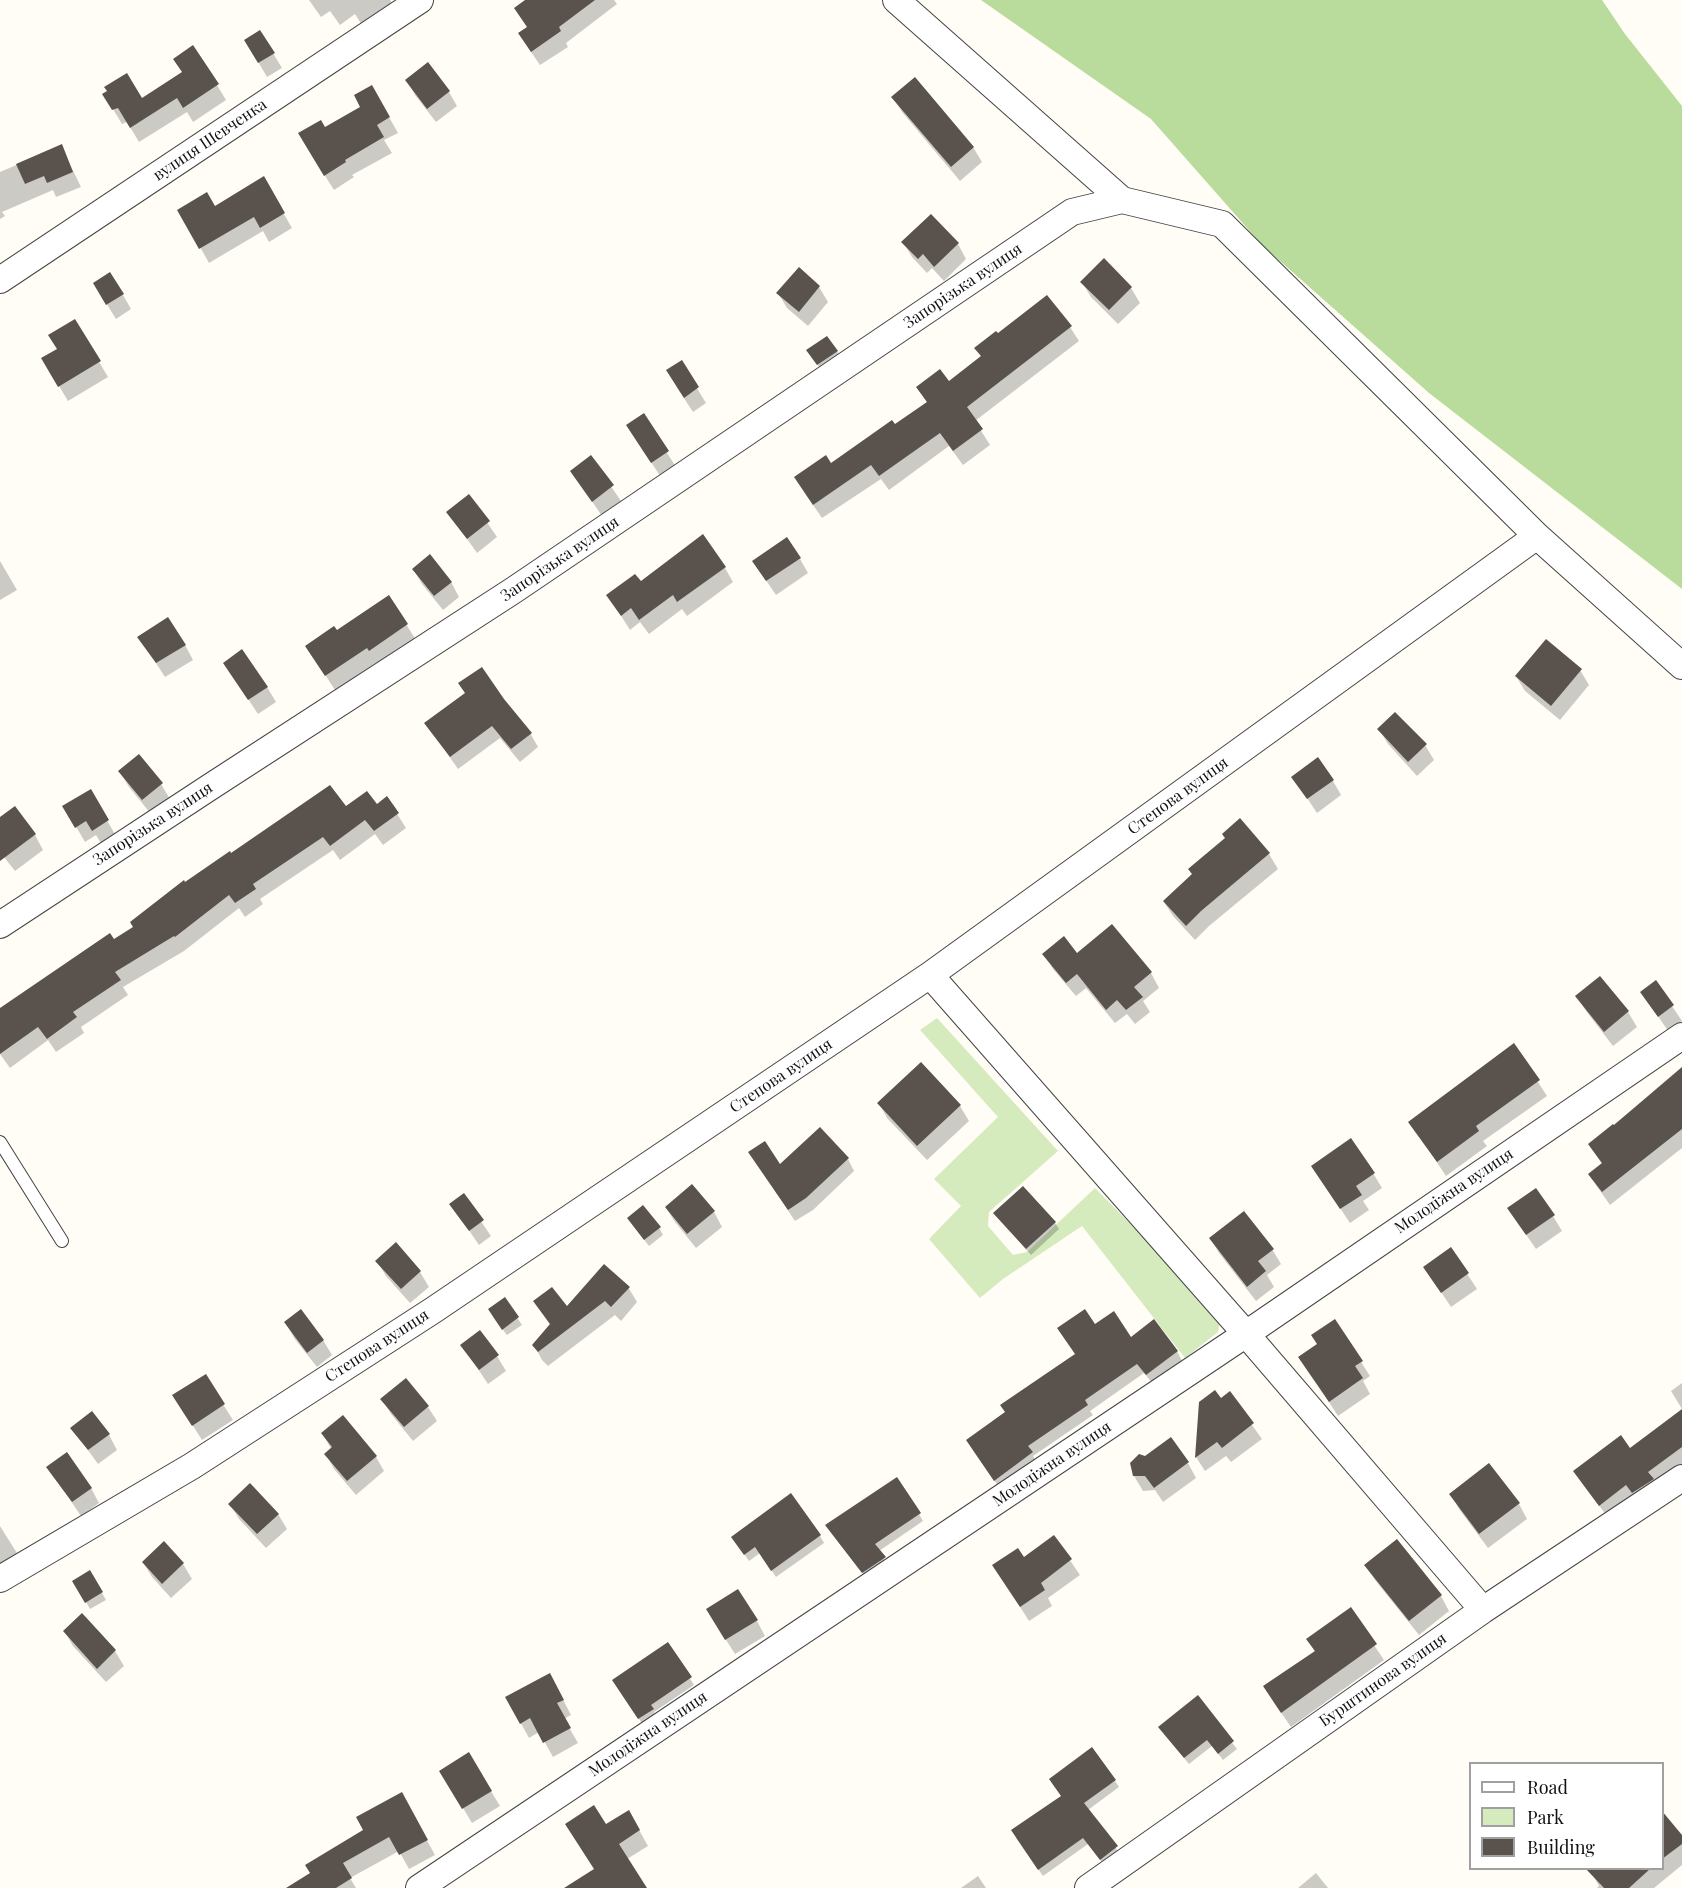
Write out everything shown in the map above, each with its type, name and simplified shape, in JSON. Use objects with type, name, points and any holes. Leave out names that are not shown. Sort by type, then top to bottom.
[{"type":"street","name":"вулиця Шевченка","points":[[0,280],[420,0]]},
{"type":"street","points":[[896,0],[1122,200],[1222,224],[1537,536],[1682,666]]},
{"type":"street","name":"Запорізька вулиця","points":[[0,926],[514,590],[1072,212],[1122,200]]},
{"type":"street","name":"Степова вулиця","points":[[0,1579],[192,1466],[412,1324],[930,975],[1537,536]]},
{"type":"street","points":[[930,975],[1246,1334],[1483,1610]]},
{"type":"street","name":"Молодіжна вулиця","points":[[419,1888],[1246,1334],[1682,1036]]},
{"type":"street","name":"Бурштинова вулиця","points":[[1088,1888],[1483,1610],[1682,1478]]},
{"type":"lane","points":[[0,1142],[62,1241]]},
{"type":"green space","points":[[981,0],[1602,0],[1625,34],[1682,106],[1682,589],[1429,393],[1262,245],[1151,119]]},
{"type":"green space","points":[[937,1018],[1058,1151],[989,1212],[988,1226],[1013,1255],[1027,1252],[1095,1188],[1165,1259],[1220,1321],[1218,1332],[1185,1358],[1082,1226],[1003,1279],[980,1298],[929,1239],[961,1206],[934,1179],[998,1117],[920,1030]]},
{"type":"building","points":[[525,0],[595,0],[559,27],[561,31],[531,52],[518,33],[527,27],[514,8]]},
{"type":"building","points":[[260,30],[275,53],[258,63],[244,40]]},
{"type":"building","points":[[193,45],[219,84],[183,108],[177,98],[130,128],[118,108],[112,110],[102,94],[107,91],[104,87],[127,73],[142,98],[182,72],[173,59]]},
{"type":"building","points":[[428,62],[450,91],[427,109],[405,80]]},
{"type":"building","points":[[915,77],[974,147],[951,167],[891,97]]},
{"type":"building","points":[[372,85],[390,117],[377,125],[384,137],[345,160],[346,162],[324,176],[298,133],[321,120],[325,127],[360,107],[354,95]]},
{"type":"building","points":[[62,144],[73,172],[47,183],[44,176],[25,184],[16,164]]},
{"type":"building","points":[[264,176],[285,213],[260,228],[254,217],[199,249],[177,210],[207,192],[215,206]]},
{"type":"building","points":[[931,214],[959,243],[934,267],[923,254],[918,259],[901,242]]},
{"type":"building","points":[[1104,258],[1132,287],[1109,310],[1080,282]]},
{"type":"building","points":[[799,267],[820,286],[799,312],[776,293]]},
{"type":"building","points":[[110,272],[124,294],[106,305],[93,283]]},
{"type":"building","points":[[1047,295],[1072,326],[967,407],[983,429],[953,451],[940,433],[879,476],[871,465],[813,505],[794,477],[826,455],[831,463],[892,420],[895,424],[927,402],[916,387],[940,369],[949,381],[981,356],[974,348],[996,331],[998,333]]},
{"type":"building","points":[[75,319],[101,361],[58,387],[41,358],[57,349],[48,335]]},
{"type":"building","points":[[827,336],[838,351],[817,365],[806,350]]},
{"type":"building","points":[[682,360],[699,387],[684,398],[666,370]]},
{"type":"building","points":[[644,413],[669,451],[651,463],[626,425]]},
{"type":"building","points":[[591,455],[614,485],[592,502],[570,471]]},
{"type":"building","points":[[469,494],[490,521],[467,539],[446,512]]},
{"type":"building","points":[[703,534],[726,567],[677,602],[673,595],[639,620],[631,608],[621,616],[606,595],[635,574],[641,581]]},
{"type":"building","points":[[787,537],[801,558],[766,581],[752,561]]},
{"type":"building","points":[[430,554],[452,582],[434,596],[412,569]]},
{"type":"building","points":[[389,595],[408,624],[369,651],[367,648],[325,676],[305,646],[334,626],[337,630]]},
{"type":"building","points":[[168,617],[186,645],[156,663],[137,637]]},
{"type":"building","points":[[1546,639],[1582,669],[1551,706],[1515,676]]},
{"type":"building","points":[[242,649],[268,687],[248,700],[223,663]]},
{"type":"building","points":[[482,667],[532,733],[511,749],[492,726],[450,757],[424,723],[465,693],[458,683]]},
{"type":"building","points":[[1395,712],[1427,744],[1408,762],[1377,729]]},
{"type":"building","points":[[139,754],[163,783],[142,800],[118,771]]},
{"type":"building","points":[[1318,757],[1334,780],[1307,799],[1291,777]]},
{"type":"building","points":[[330,785],[346,806],[367,791],[377,804],[387,796],[399,813],[374,831],[365,820],[330,846],[323,837],[253,884],[256,889],[235,903],[229,895],[175,937],[115,972],[121,980],[73,1012],[77,1017],[47,1039],[38,1027],[0,1054],[0,1008],[110,933],[114,939],[133,927],[130,922],[184,880],[185,882],[230,851],[231,853]]},
{"type":"building","points":[[91,789],[109,820],[92,831],[86,821],[75,828],[62,806]]},
{"type":"building","points":[[15,806],[36,834],[0,861],[0,817]]},
{"type":"building","points":[[1240,818],[1270,853],[1186,926],[1163,901],[1192,874],[1188,869],[1225,838],[1222,834]]},
{"type":"building","points":[[1112,924],[1152,972],[1134,987],[1143,997],[1126,1010],[1117,1000],[1106,1010],[1077,974],[1066,983],[1042,954],[1064,936],[1077,953]]},
{"type":"building","points":[[1600,976],[1629,1011],[1604,1032],[1575,996]]},
{"type":"building","points":[[1656,980],[1674,1005],[1658,1017],[1640,992]]},
{"type":"building","points":[[1514,1043],[1540,1080],[1476,1126],[1479,1131],[1437,1162],[1408,1122]]},
{"type":"building","points":[[921,1062],[961,1105],[917,1146],[877,1103]]},
{"type":"building","points":[[1682,1067],[1682,1129],[1602,1192],[1588,1174],[1602,1163],[1588,1144]]},
{"type":"building","points":[[820,1127],[849,1158],[806,1198],[788,1210],[748,1152],[765,1141],[780,1164]]},
{"type":"building","points":[[1351,1138],[1375,1173],[1356,1186],[1362,1195],[1340,1209],[1311,1166]]},
{"type":"building","points":[[692,1184],[715,1211],[687,1234],[665,1207]]},
{"type":"building","points":[[1023,1186],[1056,1222],[1026,1249],[993,1213]]},
{"type":"building","points":[[1536,1188],[1555,1215],[1526,1235],[1507,1208]]},
{"type":"building","points":[[464,1193],[484,1220],[469,1231],[449,1204]]},
{"type":"building","points":[[643,1205],[661,1227],[644,1240],[627,1218]]},
{"type":"building","points":[[1244,1211],[1274,1249],[1258,1261],[1266,1271],[1247,1287],[1209,1238]]},
{"type":"building","points":[[396,1242],[421,1271],[401,1289],[375,1261]]},
{"type":"building","points":[[1451,1247],[1469,1273],[1441,1293],[1423,1267]]},
{"type":"building","points":[[604,1264],[630,1287],[611,1307],[605,1301],[538,1352],[532,1345],[550,1324],[533,1301],[552,1287],[567,1306]]},
{"type":"building","points":[[505,1297],[519,1317],[502,1330],[488,1309]]},
{"type":"building","points":[[301,1309],[324,1340],[307,1353],[284,1322]]},
{"type":"building","points":[[1085,1309],[1095,1324],[1114,1311],[1131,1337],[1154,1319],[1178,1351],[1146,1375],[1137,1364],[1085,1400],[1088,1405],[1028,1446],[1033,1452],[994,1481],[966,1440],[1005,1412],[1000,1405],[1075,1354],[1057,1328]]},
{"type":"building","points":[[1335,1319],[1363,1361],[1355,1366],[1363,1378],[1329,1402],[1298,1357],[1317,1344],[1311,1335]]},
{"type":"building","points":[[480,1330],[499,1355],[479,1370],[460,1345]]},
{"type":"building","points":[[206,1374],[225,1404],[192,1426],[172,1395]]},
{"type":"building","points":[[406,1378],[429,1406],[404,1427],[380,1399]]},
{"type":"building","points":[[1215,1390],[1221,1398],[1230,1391],[1254,1423],[1222,1448],[1217,1442],[1195,1458],[1199,1402]]},
{"type":"building","points":[[1682,1409],[1682,1447],[1648,1472],[1654,1479],[1632,1493],[1626,1485],[1599,1506],[1573,1471],[1621,1435],[1630,1448]]},
{"type":"building","points":[[92,1411],[110,1434],[88,1450],[70,1428]]},
{"type":"building","points":[[343,1415],[377,1456],[347,1481],[324,1454],[332,1447],[321,1433]]},
{"type":"building","points":[[1171,1437],[1189,1462],[1154,1488],[1145,1476],[1133,1476],[1130,1463],[1139,1454],[1145,1456]]},
{"type":"building","points":[[67,1452],[92,1488],[72,1502],[46,1467]]},
{"type":"building","points":[[1489,1463],[1520,1503],[1479,1534],[1449,1494]]},
{"type":"building","points":[[897,1477],[921,1513],[875,1544],[886,1557],[862,1573],[825,1525]]},
{"type":"building","points":[[250,1483],[279,1514],[257,1534],[228,1504]]},
{"type":"building","points":[[791,1493],[821,1535],[771,1571],[755,1547],[744,1555],[731,1537]]},
{"type":"building","points":[[1054,1535],[1072,1559],[1041,1583],[1045,1590],[1020,1607],[992,1565],[1018,1548],[1024,1557]]},
{"type":"building","points":[[1397,1539],[1442,1595],[1409,1621],[1364,1565]]},
{"type":"building","points":[[164,1541],[184,1563],[162,1584],[142,1562]]},
{"type":"building","points":[[90,1570],[103,1592],[85,1603],[72,1581]]},
{"type":"building","points":[[738,1589],[758,1620],[725,1640],[706,1609]]},
{"type":"building","points":[[1351,1607],[1377,1644],[1281,1713],[1263,1686],[1315,1651],[1306,1639]]},
{"type":"building","points":[[82,1613],[116,1650],[97,1669],[63,1631]]},
{"type":"building","points":[[668,1642],[692,1677],[651,1705],[654,1709],[638,1719],[612,1680]]},
{"type":"building","points":[[550,1673],[564,1700],[557,1703],[571,1728],[543,1743],[530,1718],[520,1724],[505,1697]]},
{"type":"building","points":[[1198,1695],[1234,1741],[1218,1754],[1207,1740],[1184,1758],[1158,1727]]},
{"type":"building","points":[[1092,1747],[1116,1780],[1084,1803],[1118,1846],[1100,1860],[1083,1838],[1038,1870],[1011,1830],[1061,1796],[1049,1779]]},
{"type":"building","points":[[469,1752],[492,1791],[462,1809],[439,1771]]},
{"type":"building","points":[[402,1792],[428,1840],[399,1855],[389,1837],[343,1863],[352,1878],[336,1888],[286,1888],[310,1873],[305,1865],[363,1830],[356,1817]]},
{"type":"building","points":[[594,1805],[606,1824],[629,1810],[640,1830],[619,1844],[647,1888],[564,1888],[594,1869],[565,1824]]},
{"type":"building","points":[[1664,1813],[1682,1835],[1682,1844],[1664,1858]]},
{"type":"building","points":[[1587,1870],[1649,1870],[1629,1888],[1604,1888]]}]
